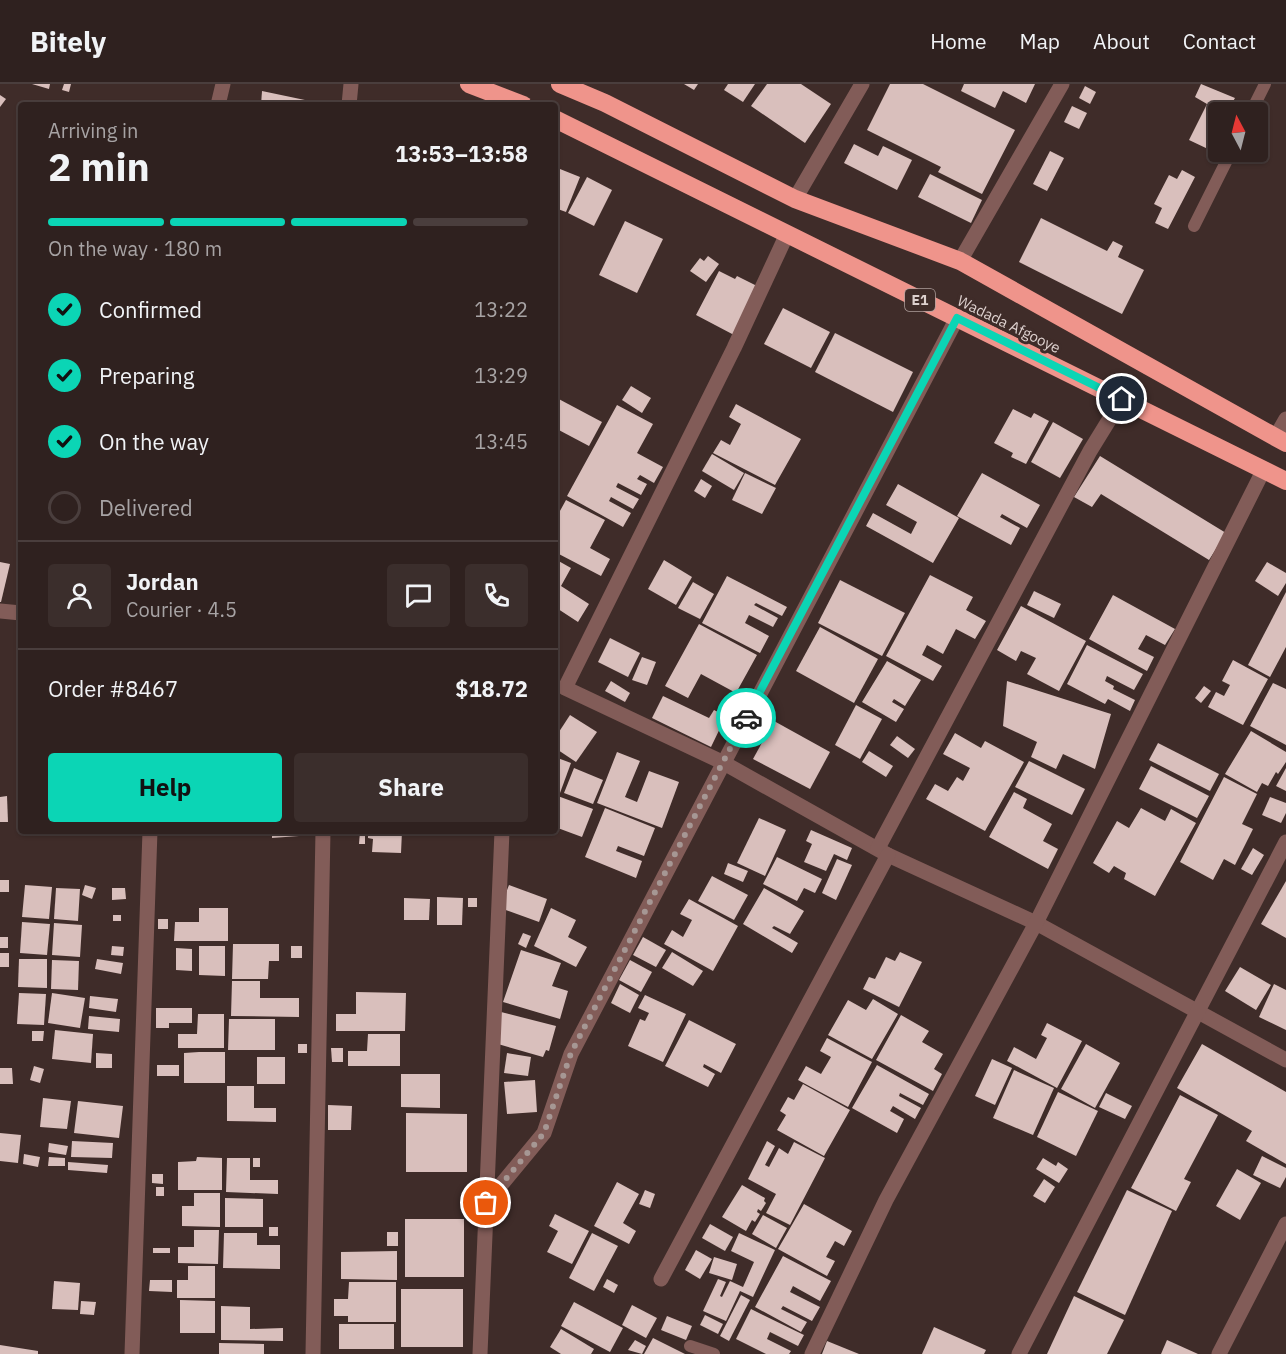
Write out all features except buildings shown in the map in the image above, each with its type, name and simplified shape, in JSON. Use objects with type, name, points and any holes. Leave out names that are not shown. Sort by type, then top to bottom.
[{"type":"highway","points":[[469,84],[511,102]]},
{"type":"highway","name":"Wadada Afgooye","points":[[560,84],[605,103],[795,199],[960,261],[1281,440]]},
{"type":"highway","name":"Wadada Afgooye","points":[[558,120],[1286,481]]},
{"type":"street","points":[[219,102],[223,84]]},
{"type":"street","points":[[349,102],[351,84]]},
{"type":"street","points":[[795,199],[862,84]]},
{"type":"street","points":[[960,261],[1062,84]]},
{"type":"street","points":[[787,234],[734,348],[565,688],[722,762],[883,851],[1036,924],[1286,1060]]},
{"type":"street","points":[[486,1203],[544,1133],[571,1053],[957,318]]},
{"type":"street","points":[[662,1279],[1090,451],[1122,399]]},
{"type":"street","points":[[1281,440],[1286,419]]},
{"type":"street","points":[[812,1354],[886,1200],[1036,924],[1264,469]]},
{"type":"street","points":[[0,611],[18,613]]},
{"type":"street","points":[[132,1354],[150,834]]},
{"type":"street","points":[[313,1354],[323,834]]},
{"type":"street","points":[[480,1354],[502,834]]},
{"type":"street","points":[[1019,1354],[1286,842]]},
{"type":"street","points":[[1219,1354],[1286,1224]]},
{"type":"lane","points":[[1256,102],[1265,84]]},
{"type":"lane","points":[[1194,226],[1226,162]]},
{"type":"lane","points":[[690,1346],[714,1354]]},
{"type":"way so far","points":[[486,1203],[544,1133],[571,1053],[746,718]]},
{"type":"route","points":[[746,718],[957,318],[1122,399]]}]
